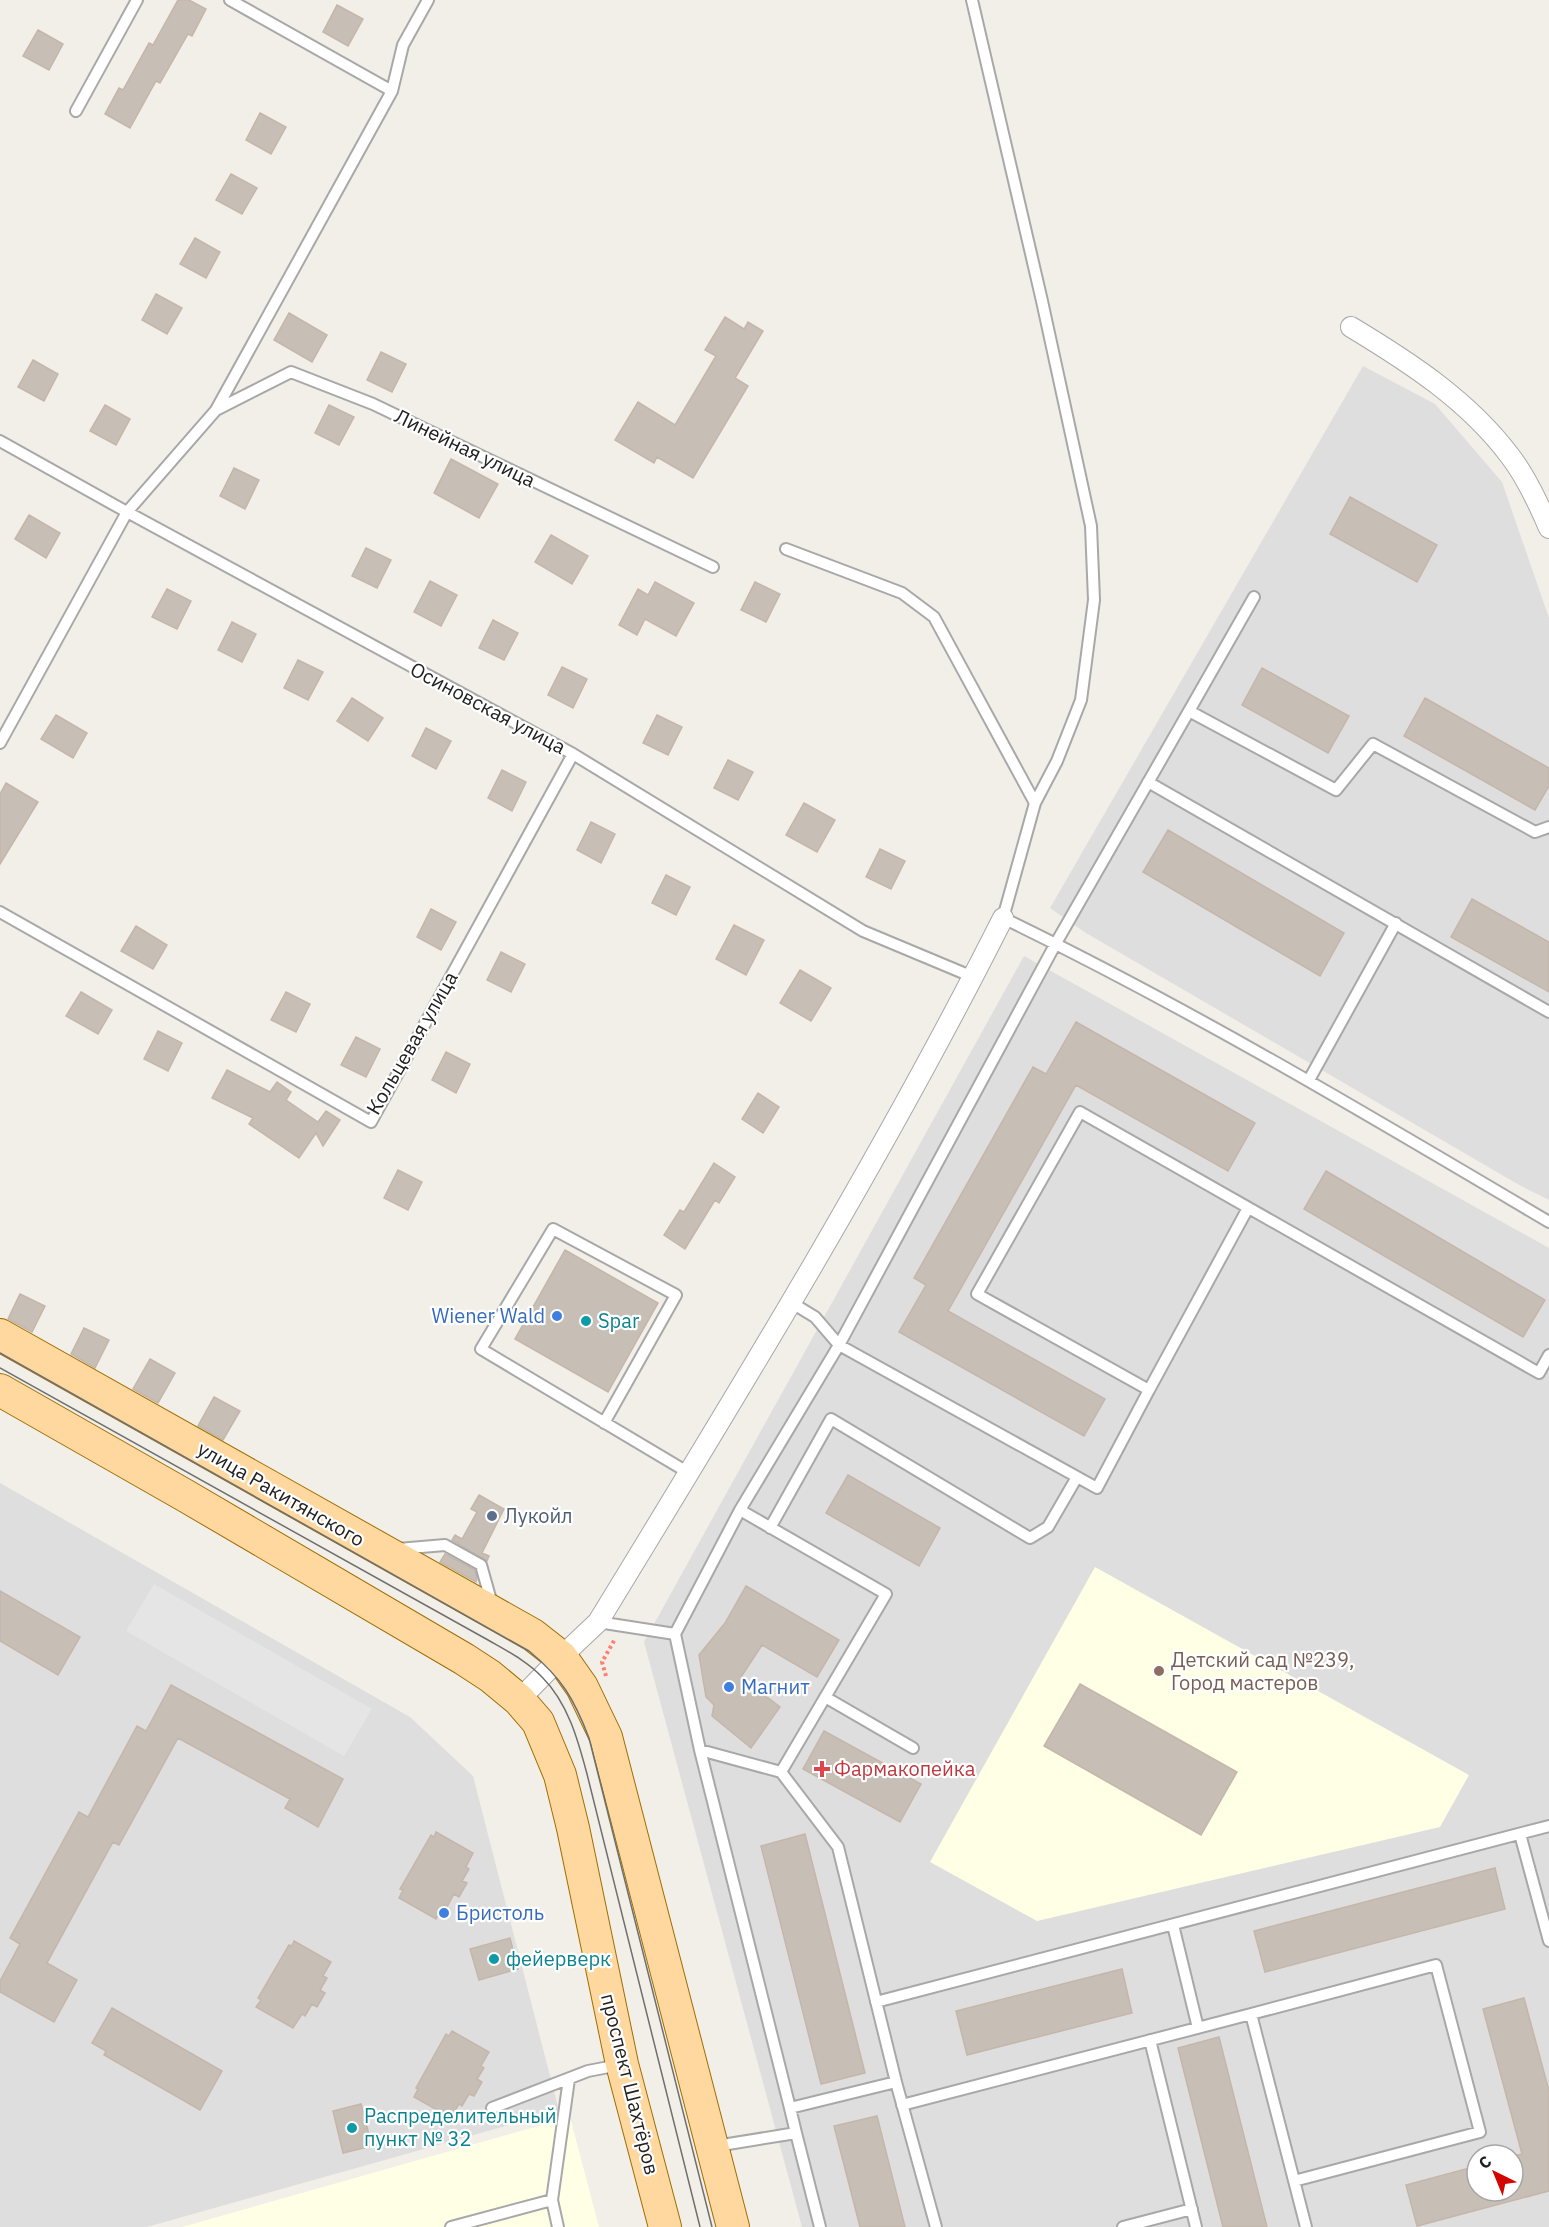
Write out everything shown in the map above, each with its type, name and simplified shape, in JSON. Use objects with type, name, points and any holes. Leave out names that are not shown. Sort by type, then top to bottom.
[{"type":"main road","name":"улица Ракитянского","points":[[0,1335],[381,1551],[494,1612],[533,1635],[561,1657]]},
{"type":"main road","name":"проспект Шахтёров","points":[[0,1390],[464,1659],[490,1676],[519,1700],[538,1722],[560,1775],[622,2064],[665,2227]]},
{"type":"main road","points":[[561,1657],[582,1687],[606,1737],[733,2227]]},
{"type":"street","points":[[1351,327],[1409,362],[1463,405],[1510,456],[1549,528]]},
{"type":"street","points":[[519,1700],[598,1622],[792,1303],[974,977],[1004,918]]},
{"type":"lane","points":[[76,111],[137,0]]},
{"type":"lane","points":[[230,0],[392,92]]},
{"type":"lane","name":"Линейная улица","points":[[0,743],[127,512],[216,410],[392,92],[403,45],[428,0]]},
{"type":"lane","points":[[972,0],[1045,312],[1091,526],[1094,600],[1081,700],[1057,761],[1035,803],[1004,918],[1309,1080],[1549,1222]]},
{"type":"lane","name":"Линейная улица","points":[[216,410],[291,372],[373,404],[713,567]]},
{"type":"lane","name":"Осиновская улица","points":[[0,441],[573,754],[863,931],[974,977]]},
{"type":"lane","points":[[786,549],[902,593],[934,617],[1035,803]]},
{"type":"lane","points":[[820,2227],[700,1750],[675,1634],[740,1510],[839,1345],[1056,944],[1254,597]]},
{"type":"lane","points":[[1189,711],[1336,790],[1373,744],[1535,832],[1549,827]]},
{"type":"lane","name":"Кольцевая улица","points":[[0,912],[371,1122],[573,754]]},
{"type":"lane","points":[[1148,783],[1549,1012]]},
{"type":"lane","points":[[1309,1080],[1396,923]]},
{"type":"lane","points":[[1149,1390],[977,1294],[1080,1112],[1539,1373],[1549,1355]]},
{"type":"lane","points":[[792,1303],[815,1317],[839,1345],[1097,1488],[1248,1208]]},
{"type":"lane","points":[[604,1422],[676,1295],[553,1228],[481,1349],[689,1473]]},
{"type":"lane","points":[[770,1528],[831,1419],[1030,1538],[1048,1527],[1077,1477]]},
{"type":"lane","points":[[740,1510],[886,1593],[781,1772]]},
{"type":"lane","points":[[598,1622],[675,1634]]},
{"type":"lane","points":[[825,1697],[913,1748]]},
{"type":"lane","points":[[700,1750],[781,1772],[838,1847],[896,2082],[936,2227]]},
{"type":"lane","points":[[876,2002],[1549,1826]]},
{"type":"lane","points":[[1520,1834],[1549,1941]]},
{"type":"lane","points":[[1173,1925],[1198,2028]]},
{"type":"lane","points":[[902,2105],[1436,1965],[1480,2132],[1294,2181]]},
{"type":"lane","points":[[1251,2014],[1306,2227]]},
{"type":"lane","points":[[1150,2040],[1196,2227]]},
{"type":"lane","points":[[492,2108],[588,2071],[622,2064]]},
{"type":"lane","points":[[558,2227],[552,2200],[569,2079]]},
{"type":"lane","points":[[790,2108],[896,2082]]},
{"type":"lane","points":[[713,2147],[796,2133]]},
{"type":"lane","points":[[451,2227],[552,2200]]},
{"type":"lane","points":[[1123,2227],[1192,2209]]},
{"type":"shaded area","points":[[1363,366],[1435,404],[1502,482],[1549,618],[1549,1200],[1521,1186],[1086,933],[1050,908]]},
{"type":"shaded area","points":[[1024,956],[1549,1248],[1549,2227],[802,2227],[644,1642]]},
{"type":"shaded area","points":[[0,1483],[410,1717],[473,1776],[559,2111],[147,2227],[0,2227]]},
{"type":"shaded area","name":"Детский сад №239, Город мастеров","points":[[1095,1567],[1469,1775],[1440,1827],[1037,1921],[930,1862]]},
{"type":"shaded area","points":[[154,1584],[372,1709],[344,1756],[126,1631]]},
{"type":"shaded area","points":[[570,2117],[599,2227],[182,2227]]},
{"type":"building","points":[[178,0],[189,0],[206,9],[192,36],[188,34],[160,83],[156,81],[130,128],[105,114],[119,88],[123,90],[149,43],[153,45]]},
{"type":"building","points":[[337,5],[363,19],[348,46],[323,32]]},
{"type":"building","points":[[38,30],[63,44],[49,70],[23,56]]},
{"type":"building","points":[[260,113],[286,127],[271,154],[246,140]]},
{"type":"building","points":[[231,174],[257,188],[242,214],[216,200]]},
{"type":"building","points":[[195,238],[220,252],[206,278],[180,264]]},
{"type":"building","points":[[156,294],[182,308],[167,334],[142,320]]},
{"type":"building","points":[[289,313],[327,335],[312,362],[274,340]]},
{"type":"building","points":[[725,317],[744,329],[748,322],[763,331],[735,378],[748,386],[693,478],[657,457],[654,463],[615,440],[638,402],[675,425],[716,356],[705,350]]},
{"type":"building","points":[[381,352],[406,364],[392,392],[367,380]]},
{"type":"building","points":[[33,360],[58,374],[44,401],[18,387]]},
{"type":"building","points":[[105,405],[130,419],[116,445],[90,431]]},
{"type":"building","points":[[329,405],[354,417],[339,445],[315,433]]},
{"type":"building","points":[[451,459],[498,484],[479,518],[434,493]]},
{"type":"building","points":[[234,468],[259,480],[245,509],[220,496]]},
{"type":"building","points":[[1350,497],[1437,545],[1417,582],[1330,534]]},
{"type":"building","points":[[29,515],[60,533],[46,558],[15,539]]},
{"type":"building","points":[[551,535],[588,556],[572,584],[535,562]]},
{"type":"building","points":[[366,548],[391,560],[377,588],[352,576]]},
{"type":"building","points":[[430,581],[457,595],[441,626],[414,612]]},
{"type":"building","points":[[655,582],[694,603],[676,636],[645,619],[637,635],[619,625],[638,589],[648,595]]},
{"type":"building","points":[[755,582],[780,594],[766,622],[741,610]]},
{"type":"building","points":[[167,589],[191,601],[177,629],[152,617]]},
{"type":"building","points":[[493,620],[518,633],[504,660],[479,648]]},
{"type":"building","points":[[232,622],[256,634],[242,662],[218,650]]},
{"type":"building","points":[[298,660],[323,672],[308,700],[284,688]]},
{"type":"building","points":[[562,667],[587,679],[573,708],[548,695]]},
{"type":"building","points":[[1262,668],[1349,716],[1328,753],[1242,705]]},
{"type":"building","points":[[352,698],[383,718],[368,741],[337,721]]},
{"type":"building","points":[[1425,698],[1549,768],[1549,786],[1535,810],[1404,736]]},
{"type":"building","points":[[56,715],[87,733],[73,758],[41,739]]},
{"type":"building","points":[[657,715],[682,727],[668,755],[643,743]]},
{"type":"building","points":[[426,728],[451,741],[436,769],[412,756]]},
{"type":"building","points":[[728,760],[753,772],[738,800],[714,788]]},
{"type":"building","points":[[502,770],[526,782],[512,811],[488,798]]},
{"type":"building","points":[[6,783],[38,802],[0,864],[0,794]]},
{"type":"building","points":[[804,803],[835,820],[817,852],[786,835]]},
{"type":"building","points":[[591,822],[615,834],[601,863],[577,850]]},
{"type":"building","points":[[1168,830],[1344,933],[1320,976],[1143,872]]},
{"type":"building","points":[[880,849],[905,861],[891,889],[866,877]]},
{"type":"building","points":[[666,875],[690,887],[676,915],[652,903]]},
{"type":"building","points":[[1472,899],[1549,942],[1549,992],[1451,937]]},
{"type":"building","points":[[431,909],[456,922],[441,950],[417,937]]},
{"type":"building","points":[[734,925],[764,940],[746,975],[716,959]]},
{"type":"building","points":[[136,926],[167,945],[153,969],[121,951]]},
{"type":"building","points":[[501,952],[525,964],[511,992],[487,980]]},
{"type":"building","points":[[800,970],[831,988],[811,1021],[780,1003]]},
{"type":"building","points":[[81,992],[112,1010],[98,1034],[66,1016]]},
{"type":"building","points":[[286,992],[310,1004],[296,1032],[271,1020]]},
{"type":"building","points":[[1076,1022],[1255,1123],[1228,1171],[1076,1085],[948,1311],[1105,1399],[1084,1436],[899,1332],[926,1285],[914,1278],[1033,1067],[1046,1074]]},
{"type":"building","points":[[158,1031],[182,1043],[168,1071],[144,1059]]},
{"type":"building","points":[[356,1037],[380,1049],[366,1077],[341,1065]]},
{"type":"building","points":[[446,1052],[470,1064],[456,1093],[432,1080]]},
{"type":"building","points":[[227,1070],[270,1092],[277,1082],[291,1092],[286,1100],[318,1122],[326,1111],[340,1120],[323,1146],[316,1133],[299,1158],[249,1124],[253,1118],[212,1098]]},
{"type":"building","points":[[758,1093],[779,1107],[763,1133],[742,1119]]},
{"type":"building","points":[[714,1163],[735,1177],[719,1203],[715,1200],[685,1249],[664,1235],[680,1210],[684,1212]]},
{"type":"building","points":[[398,1170],[422,1182],[408,1210],[384,1198]]},
{"type":"building","points":[[1326,1171],[1545,1300],[1523,1337],[1304,1209]]},
{"type":"building","name":"Spar","points":[[565,1250],[658,1303],[608,1392],[515,1339]]},
{"type":"building","points":[[20,1294],[45,1306],[32,1332],[8,1319]]},
{"type":"building","points":[[84,1328],[109,1340],[95,1368],[71,1354]]},
{"type":"building","points":[[150,1359],[175,1373],[158,1403],[133,1389]]},
{"type":"building","points":[[214,1397],[240,1411],[223,1440],[198,1426]]},
{"type":"building","points":[[848,1475],[940,1528],[919,1566],[826,1513]]},
{"type":"building","points":[[479,1495],[504,1509],[482,1553],[489,1556],[487,1561],[452,1540],[455,1535],[462,1539],[477,1512],[471,1509]]},
{"type":"building","points":[[445,1554],[475,1570],[476,1582],[440,1562]]},
{"type":"building","points":[[746,1586],[839,1640],[817,1677],[762,1645],[741,1677],[780,1707],[751,1748],[712,1716],[714,1705],[706,1697],[699,1655],[725,1623]]},
{"type":"building","points":[[0,1591],[80,1637],[58,1675],[0,1641]]},
{"type":"building","points":[[1080,1684],[1237,1772],[1201,1835],[1044,1746]]},
{"type":"building","points":[[171,1685],[343,1779],[318,1827],[285,1808],[290,1799],[178,1738],[119,1845],[113,1842],[47,1963],[77,1980],[54,2022],[0,1992],[0,1981],[20,1944],[10,1938],[79,1812],[88,1817],[137,1726],[146,1731]]},
{"type":"building","points":[[824,1731],[921,1784],[900,1822],[803,1769]]},
{"type":"building","points":[[436,1832],[473,1853],[466,1867],[469,1869],[462,1881],[467,1883],[459,1897],[454,1894],[447,1907],[444,1905],[436,1919],[399,1898],[403,1890],[400,1889],[431,1835],[434,1837]]},
{"type":"building","points":[[805,1834],[865,2073],[821,2084],[761,1846]]},
{"type":"building","points":[[1495,1868],[1505,1909],[1265,1972],[1254,1931]]},
{"type":"building","name":"фейерверк","points":[[510,1938],[518,1969],[479,1980],[470,1949]]},
{"type":"building","points":[[294,1941],[331,1962],[323,1976],[327,1978],[320,1990],[325,1993],[317,2007],[312,2004],[305,2016],[302,2014],[293,2028],[256,2007],[261,2000],[258,1998],[289,1945],[292,1946]]},
{"type":"building","points":[[1122,1969],[1132,2013],[967,2055],[956,2011]]},
{"type":"building","points":[[1524,1998],[1549,2091],[1549,2191],[1525,2197],[1525,2143],[1519,2143],[1483,2009]]},
{"type":"building","points":[[112,2008],[222,2071],[200,2110],[104,2055],[106,2051],[92,2043]]},
{"type":"building","points":[[452,2031],[489,2052],[481,2066],[484,2068],[477,2079],[482,2082],[474,2096],[469,2094],[462,2106],[459,2104],[451,2118],[414,2097],[418,2089],[416,2088],[446,2034],[449,2036]]},
{"type":"building","points":[[1219,2037],[1267,2227],[1223,2227],[1178,2048]]},
{"type":"building","name":"Распределительный пункт № 32","points":[[361,2104],[372,2146],[343,2153],[333,2111]]},
{"type":"building","points":[[877,2116],[905,2227],[860,2227],[834,2126]]},
{"type":"building","points":[[1465,2169],[1465,2203],[1504,2203],[1417,2226],[1406,2185]]},
{"type":"tram line","points":[[0,1353],[529,1651],[559,1680],[572,1700],[589,1738],[712,2227]]},
{"type":"tram line","points":[[0,1368],[502,1648],[530,1666],[551,1687],[571,1722],[584,1761],[700,2227]]},
{"type":"place","name":"Wiener Wald","points":[[557,1316]]},
{"type":"place","name":"Spar","points":[[586,1321]]},
{"type":"place","name":"Лукойл","points":[[492,1516]]},
{"type":"place","name":"Детский сад №239, Город мастеров","points":[[1159,1671]]},
{"type":"place","name":"Магнит","points":[[729,1687]]},
{"type":"place","name":"Фармакопейка","points":[[822,1769]]},
{"type":"place","name":"Бристоль","points":[[444,1913]]},
{"type":"place","name":"фейерверк","points":[[494,1959]]},
{"type":"place","name":"Распределительный пункт № 32","points":[[352,2128]]}]
